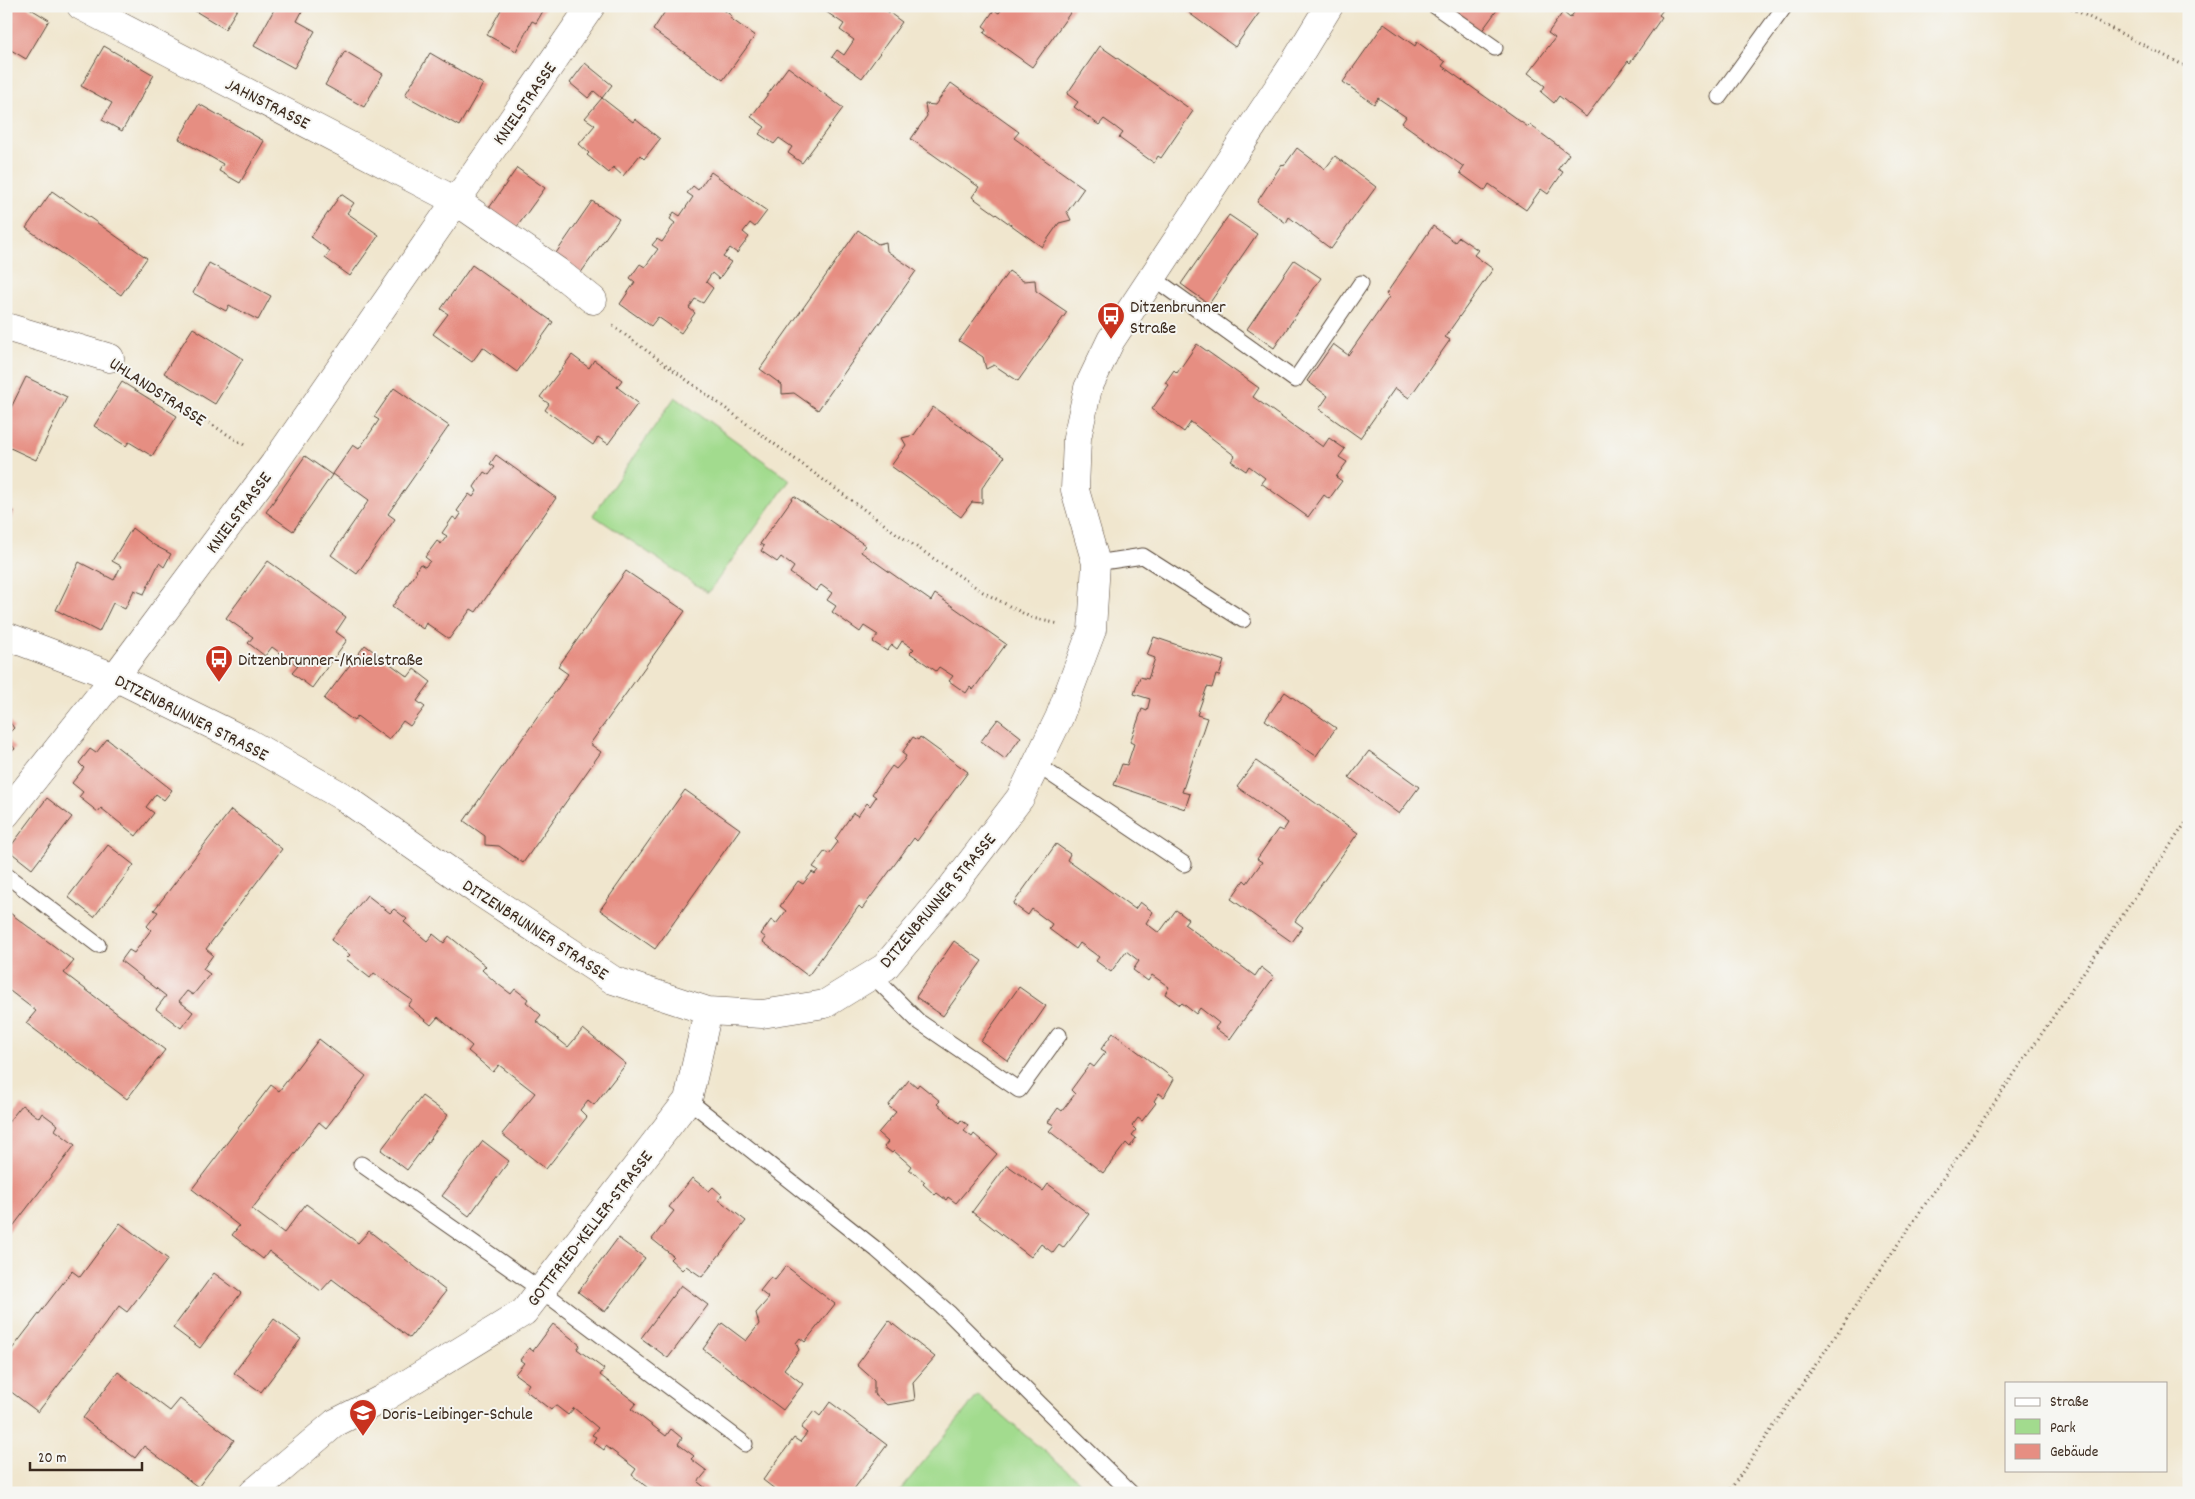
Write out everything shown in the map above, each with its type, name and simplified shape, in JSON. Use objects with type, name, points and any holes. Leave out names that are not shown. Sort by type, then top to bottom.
[{"type":"street","name":"JAHNSTRASSE","points":[[81,6],[456,200]]},
{"type":"street","name":"KNIELSTRASSE","points":[[6,814],[115,677],[274,464],[592,6]]},
{"type":"street","name":"DITZENBRUNNER STRASSE","points":[[6,636],[115,677],[247,742],[344,798],[478,891],[613,980],[708,1011],[762,1014],[824,1004],[885,967],[952,887],[1020,798],[1059,718],[1092,630],[1096,563],[1075,490],[1077,438],[1088,388],[1111,340],[1293,65],[1329,6]]},
{"type":"street","points":[[456,200],[557,271],[593,300]]},
{"type":"street","name":"UHLANDSTRASSE","points":[[6,327],[110,358]]},
{"type":"street","name":"GOTTFRIED-KELLER-STRASSE","points":[[254,1493],[335,1423],[382,1399],[524,1312],[688,1100],[708,1011]]},
{"type":"lane","points":[[1435,6],[1495,48]]},
{"type":"lane","points":[[1719,97],[1785,6]]},
{"type":"lane","points":[[1152,276],[1294,380],[1361,284]]},
{"type":"lane","points":[[1096,563],[1143,556],[1243,620]]},
{"type":"lane","points":[[1036,764],[1184,864]]},
{"type":"lane","points":[[6,875],[98,946]]},
{"type":"lane","points":[[872,975],[918,1022],[1019,1090],[1058,1036]]},
{"type":"lane","points":[[688,1100],[877,1250],[950,1314],[1132,1493]]},
{"type":"lane","points":[[361,1164],[541,1290],[745,1444]]},
{"type":"path","points":[[2067,6],[2189,68]]},
{"type":"path","points":[[593,300],[614,327],[896,533],[983,592],[1032,618],[1092,630]]},
{"type":"path","name":"UHLANDSTRASSE","points":[[110,358],[131,375],[274,464]]},
{"type":"path","points":[[1728,1493],[2189,818]]},
{"type":"green space","points":[[675,397],[790,480],[708,593],[593,515]]},
{"type":"green space","points":[[978,1395],[1093,1493],[898,1493]]},
{"type":"building","points":[[6,6],[26,6],[49,20],[26,59],[6,47]]},
{"type":"building","points":[[187,6],[239,6],[225,29]]},
{"type":"building","points":[[276,6],[305,6],[297,21],[315,31],[294,68],[254,46]]},
{"type":"building","points":[[503,6],[509,8],[510,6],[546,6],[536,23],[532,21],[516,51],[487,35]]},
{"type":"building","points":[[667,6],[718,6],[732,16],[730,18],[755,36],[723,80],[653,30]]},
{"type":"building","points":[[828,6],[880,6],[902,22],[862,78],[832,57],[837,50],[844,55],[854,40],[840,30],[844,24],[825,11]]},
{"type":"building","points":[[1004,6],[1075,6],[1032,67],[984,33],[987,29],[983,26],[994,10],[999,13]]},
{"type":"building","points":[[1194,6],[1264,6],[1235,47],[1189,13]]},
{"type":"building","points":[[1459,6],[1500,6],[1481,32],[1454,13]]},
{"type":"building","points":[[1579,6],[1666,6],[1659,15],[1662,17],[1630,63],[1628,61],[1586,117],[1559,96],[1554,103],[1541,92],[1545,86],[1528,73],[1555,38],[1548,33],[1563,12],[1570,18]]},
{"type":"building","points":[[1384,24],[1415,46],[1417,42],[1445,62],[1442,66],[1528,127],[1530,125],[1569,154],[1558,169],[1563,172],[1548,194],[1541,189],[1526,210],[1489,184],[1485,191],[1460,173],[1464,167],[1402,123],[1406,117],[1378,98],[1374,104],[1343,82]]},
{"type":"building","points":[[104,46],[154,75],[122,131],[102,120],[112,103],[81,86]]},
{"type":"building","points":[[1100,46],[1193,111],[1161,158],[1158,156],[1154,163],[1119,138],[1123,133],[1104,119],[1099,125],[1074,107],[1078,102],[1067,94]]},
{"type":"building","points":[[345,51],[383,74],[364,107],[325,85]]},
{"type":"building","points":[[430,53],[483,84],[459,126],[405,95]]},
{"type":"building","points":[[585,63],[612,85],[602,98],[594,91],[588,98],[570,83]]},
{"type":"building","points":[[788,67],[843,108],[802,163],[788,153],[792,147],[779,138],[774,144],[759,134],[765,127],[751,117]]},
{"type":"building","points":[[951,83],[1019,132],[1014,138],[1084,188],[1067,212],[1071,220],[1059,223],[1042,247],[972,197],[979,187],[911,139],[927,116],[925,104],[935,105]]},
{"type":"building","points":[[602,98],[633,122],[635,119],[660,139],[644,159],[640,155],[623,176],[613,167],[609,173],[587,155],[589,153],[579,144],[595,125],[585,118]]},
{"type":"building","points":[[199,104],[264,141],[240,183],[219,171],[223,164],[179,139]]},
{"type":"building","points":[[1297,148],[1325,169],[1335,156],[1376,187],[1331,249],[1289,217],[1286,223],[1257,202],[1282,164],[1284,166]]},
{"type":"building","points":[[517,168],[545,188],[514,231],[487,211]]},
{"type":"building","points":[[711,172],[767,211],[755,227],[750,223],[743,232],[749,237],[737,253],[730,248],[723,257],[731,262],[719,279],[712,273],[706,282],[713,288],[703,303],[695,299],[689,308],[695,313],[681,333],[658,317],[651,326],[620,304],[635,282],[630,278],[640,264],[645,267],[658,249],[652,245],[657,239],[662,242],[675,223],[670,219],[674,212],[680,216],[693,197],[687,193],[693,186],[698,190]]},
{"type":"building","points":[[52,191],[147,258],[121,295],[26,228]]},
{"type":"building","points":[[341,194],[354,203],[347,213],[379,235],[350,276],[325,258],[330,251],[311,237]]},
{"type":"building","points":[[592,201],[619,219],[580,274],[554,256]]},
{"type":"building","points":[[1229,215],[1257,234],[1209,304],[1181,284]]},
{"type":"building","points":[[1433,226],[1455,242],[1459,237],[1478,250],[1474,255],[1493,269],[1445,337],[1450,340],[1409,398],[1395,388],[1360,438],[1319,409],[1328,396],[1307,381],[1333,344],[1348,355],[1389,297],[1386,294]]},
{"type":"building","points":[[858,230],[878,244],[886,242],[887,251],[916,271],[818,410],[794,393],[782,394],[782,385],[760,369]]},
{"type":"building","points":[[1294,260],[1321,278],[1274,348],[1247,329]]},
{"type":"building","points":[[209,263],[271,296],[258,320],[229,305],[226,311],[193,293]]},
{"type":"building","points":[[472,265],[553,322],[517,372],[483,347],[472,362],[433,334],[448,314],[441,309]]},
{"type":"building","points":[[1009,271],[1023,281],[1035,280],[1036,291],[1067,312],[1018,381],[994,365],[986,369],[983,357],[959,341]]},
{"type":"building","points":[[193,328],[243,359],[215,404],[164,373]]},
{"type":"building","points":[[1197,344],[1259,388],[1253,397],[1323,447],[1329,438],[1345,449],[1339,457],[1347,462],[1336,477],[1342,481],[1329,499],[1324,495],[1308,517],[1261,483],[1265,478],[1249,466],[1246,471],[1231,461],[1235,456],[1191,422],[1184,432],[1152,409],[1169,385],[1165,383],[1174,370],[1177,373]]},
{"type":"building","points":[[572,355],[589,368],[594,360],[622,380],[617,387],[638,403],[608,444],[598,437],[593,445],[545,410],[549,404],[540,397]]},
{"type":"building","points":[[26,377],[67,397],[36,460],[6,446],[6,418]]},
{"type":"building","points":[[122,382],[177,416],[152,456],[129,442],[126,446],[94,426]]},
{"type":"building","points":[[394,388],[449,426],[388,514],[395,519],[357,574],[331,555],[369,500],[333,474],[353,445],[359,449],[379,420],[374,417]]},
{"type":"building","points":[[933,407],[1004,457],[982,488],[982,503],[972,502],[961,517],[891,466],[906,445],[902,438],[914,435]]},
{"type":"building","points":[[496,455],[556,498],[476,612],[471,609],[449,639],[426,623],[423,629],[392,607],[420,564],[425,567],[430,561],[425,557],[437,541],[441,544],[447,536],[442,533],[453,517],[457,520],[461,514],[457,511],[469,494],[473,497],[477,491],[474,487],[484,472],[489,475],[495,467],[490,464]]},
{"type":"building","points":[[305,456],[332,475],[293,531],[266,512]]},
{"type":"building","points":[[794,496],[865,545],[861,552],[931,601],[935,594],[1006,644],[973,690],[970,687],[966,693],[949,681],[953,676],[939,667],[936,671],[910,653],[914,649],[902,641],[897,649],[892,645],[887,651],[873,642],[878,635],[864,626],[860,632],[832,612],[836,606],[827,600],[832,593],[821,585],[816,591],[790,573],[794,567],[781,557],[777,562],[761,551],[764,546],[760,544]]},
{"type":"building","points":[[6,508],[14,511],[7,531],[6,531]]},
{"type":"building","points":[[132,528],[154,545],[171,554],[164,567],[159,563],[144,594],[134,590],[125,609],[113,603],[99,632],[56,610],[79,562],[114,580],[121,566],[112,561]]},
{"type":"building","points":[[268,561],[346,617],[336,632],[347,640],[312,688],[292,673],[298,666],[272,647],[265,656],[248,643],[253,637],[226,618]]},
{"type":"building","points":[[626,571],[685,611],[590,744],[601,752],[523,863],[499,846],[485,845],[485,836],[464,821],[568,674],[558,667]]},
{"type":"building","points":[[1154,637],[1224,661],[1219,676],[1216,675],[1212,688],[1207,687],[1197,715],[1207,718],[1182,792],[1190,794],[1185,809],[1114,785],[1122,764],[1127,765],[1134,744],[1130,742],[1142,709],[1147,711],[1150,699],[1134,694],[1140,677],[1148,679],[1155,658],[1147,655]]},
{"type":"building","points":[[365,645],[408,677],[414,669],[431,682],[417,701],[425,707],[410,726],[403,721],[389,740],[357,716],[354,721],[324,699]]},
{"type":"building","points":[[1285,692],[1336,728],[1316,756],[1265,720]]},
{"type":"building","points":[[6,717],[14,728],[6,736]]},
{"type":"building","points":[[998,719],[1021,737],[1005,759],[981,741]]},
{"type":"building","points":[[6,736],[15,749],[6,755]]},
{"type":"building","points":[[913,737],[918,740],[920,737],[968,772],[917,841],[914,838],[862,909],[859,906],[808,976],[763,942],[766,938],[761,934],[771,920],[776,924],[786,911],[780,906],[798,881],[803,884],[812,872],[815,874],[818,870],[813,867],[825,851],[829,854],[838,842],[835,839],[853,813],[858,816],[867,803],[870,806],[876,797],[872,794],[892,766],[896,769],[904,760],[906,756],[902,753]]},
{"type":"building","points":[[107,739],[172,790],[164,800],[156,794],[146,807],[154,813],[136,836],[101,808],[98,812],[79,797],[83,792],[72,783],[84,768],[79,763],[90,749],[96,753]]},
{"type":"building","points":[[1369,751],[1419,787],[1399,814],[1349,777]]},
{"type":"building","points":[[1256,761],[1358,833],[1295,921],[1303,927],[1292,942],[1231,899],[1244,880],[1247,883],[1262,862],[1257,859],[1278,829],[1283,831],[1288,823],[1237,787]]},
{"type":"building","points":[[685,790],[740,829],[655,949],[600,910]]},
{"type":"building","points":[[47,798],[72,817],[32,869],[8,850]]},
{"type":"building","points":[[231,810],[282,849],[206,949],[213,955],[203,969],[210,974],[193,995],[187,991],[179,1001],[193,1012],[181,1028],[156,1009],[166,996],[121,961],[129,950],[134,953],[151,930],[147,926],[158,912],[154,910]]},
{"type":"building","points":[[1056,844],[1070,854],[1067,860],[1135,909],[1140,902],[1153,912],[1146,923],[1159,933],[1176,910],[1188,919],[1184,924],[1255,976],[1261,967],[1274,977],[1230,1039],[1215,1028],[1219,1023],[1200,1008],[1196,1014],[1182,1003],[1180,1005],[1165,994],[1169,987],[1152,975],[1148,981],[1133,970],[1139,961],[1126,951],[1111,972],[1096,961],[1099,957],[1080,943],[1076,949],[1049,929],[1052,924],[1032,909],[1028,915],[1013,904]]},
{"type":"building","points":[[108,845],[134,865],[94,917],[68,897]]},
{"type":"building","points":[[367,895],[390,913],[394,909],[407,919],[404,922],[427,941],[433,934],[444,943],[449,936],[486,966],[482,970],[494,981],[511,994],[515,989],[528,999],[526,1002],[541,1015],[536,1021],[568,1047],[583,1029],[626,1064],[594,1105],[588,1100],[580,1110],[587,1117],[546,1169],[502,1134],[535,1093],[499,1065],[493,1072],[468,1051],[472,1046],[438,1017],[431,1025],[408,1006],[412,1000],[374,973],[370,978],[346,959],[350,955],[331,940]]},
{"type":"building","points":[[6,910],[74,961],[64,973],[165,1050],[127,1099],[26,1023],[36,1011],[6,988]]},
{"type":"building","points":[[954,941],[982,961],[943,1016],[916,997]]},
{"type":"building","points":[[1019,987],[1046,1006],[1008,1061],[981,1041]]},
{"type":"building","points":[[1113,1033],[1174,1079],[1164,1097],[1159,1093],[1154,1101],[1156,1103],[1142,1121],[1138,1118],[1132,1126],[1136,1130],[1132,1135],[1136,1138],[1130,1147],[1126,1143],[1103,1173],[1049,1131],[1054,1125],[1048,1122],[1058,1108],[1062,1111],[1075,1094],[1071,1090],[1090,1064],[1094,1067],[1106,1052],[1101,1049]]},
{"type":"building","points":[[319,1039],[366,1076],[326,1128],[319,1122],[252,1209],[284,1233],[306,1204],[358,1243],[369,1231],[446,1291],[410,1338],[332,1279],[321,1291],[269,1251],[263,1259],[232,1235],[239,1226],[192,1189],[271,1085],[279,1091]]},
{"type":"building","points":[[909,1080],[917,1087],[919,1084],[940,1101],[937,1104],[959,1123],[961,1120],[968,1125],[964,1131],[972,1137],[974,1134],[997,1154],[956,1203],[948,1197],[946,1200],[937,1193],[935,1195],[923,1184],[925,1182],[909,1169],[911,1166],[894,1151],[892,1153],[884,1147],[888,1142],[878,1133],[896,1112],[888,1106]]},
{"type":"building","points":[[422,1096],[448,1115],[407,1170],[381,1150]]},
{"type":"building","points":[[22,1105],[39,1118],[42,1113],[58,1125],[55,1130],[75,1145],[8,1233],[6,1231],[6,1125]]},
{"type":"building","points":[[483,1141],[509,1161],[469,1216],[442,1196]]},
{"type":"building","points":[[1007,1165],[1043,1191],[1048,1184],[1089,1214],[1063,1248],[1059,1245],[1053,1253],[1041,1244],[1031,1257],[972,1212]]},
{"type":"building","points":[[692,1178],[709,1191],[713,1187],[722,1195],[719,1200],[746,1221],[702,1277],[686,1266],[682,1270],[670,1259],[673,1256],[652,1239],[674,1211],[669,1207]]},
{"type":"building","points":[[120,1223],[168,1259],[127,1312],[119,1306],[38,1412],[6,1388],[6,1357],[72,1271],[80,1277]]},
{"type":"building","points":[[618,1238],[645,1258],[605,1312],[578,1292]]},
{"type":"building","points":[[786,1266],[835,1304],[805,1342],[800,1338],[796,1343],[799,1350],[784,1369],[803,1384],[783,1410],[703,1349],[722,1323],[746,1341],[759,1324],[756,1313],[769,1298],[760,1291],[771,1277],[775,1280]]},
{"type":"building","points":[[214,1273],[241,1293],[200,1348],[173,1328]]},
{"type":"building","points":[[681,1285],[708,1305],[668,1358],[641,1338]]},
{"type":"building","points":[[274,1319],[301,1339],[261,1392],[234,1373]]},
{"type":"building","points":[[889,1321],[935,1357],[913,1382],[915,1400],[887,1405],[874,1394],[874,1380],[857,1365]]},
{"type":"building","points":[[553,1324],[580,1345],[577,1349],[604,1369],[600,1375],[636,1403],[631,1409],[666,1436],[671,1429],[682,1438],[678,1444],[694,1456],[691,1459],[707,1471],[698,1482],[712,1493],[654,1493],[632,1475],[636,1469],[606,1446],[604,1450],[593,1442],[596,1437],[592,1435],[598,1428],[574,1408],[568,1415],[555,1405],[551,1410],[525,1390],[529,1384],[515,1374],[524,1363],[520,1360],[529,1348],[533,1351]]},
{"type":"building","points":[[118,1372],[170,1411],[180,1399],[234,1440],[198,1487],[144,1446],[135,1458],[83,1418]]},
{"type":"building","points":[[830,1402],[887,1445],[851,1493],[780,1493],[763,1480],[794,1438],[800,1442],[807,1433],[801,1428],[814,1411],[820,1416]]},
{"type":"place","name":"Ditzenbrunner Straße","points":[[1111,340]]},
{"type":"place","name":"Ditzenbrunner-/Knielstraße","points":[[219,683]]},
{"type":"place","name":"Doris-Leibinger-Schule","points":[[363,1437]]}]
